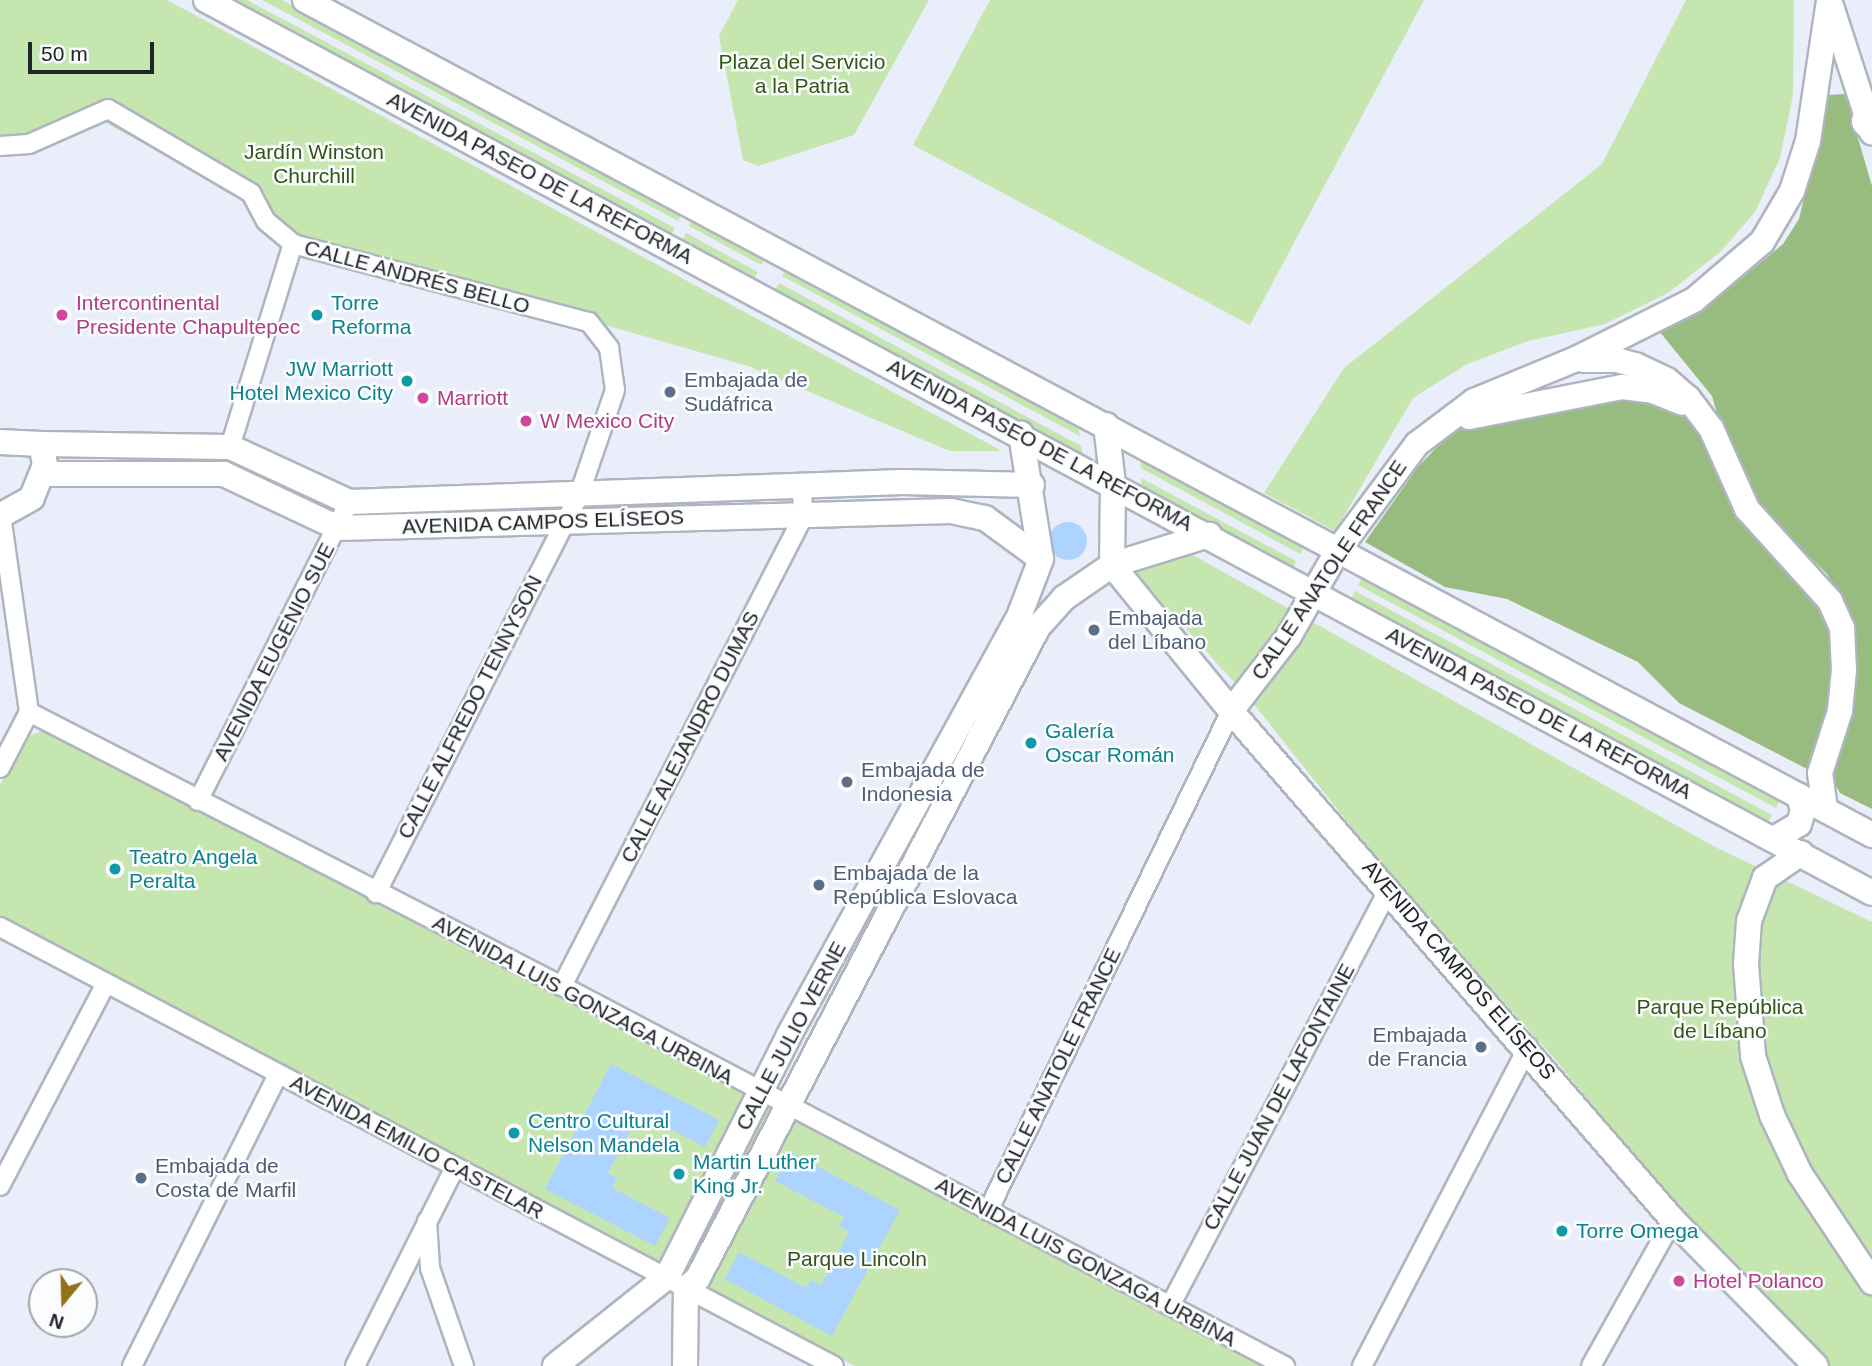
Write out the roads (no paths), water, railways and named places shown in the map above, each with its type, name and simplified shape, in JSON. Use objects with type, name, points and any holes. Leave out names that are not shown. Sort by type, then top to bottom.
[{"type":"street","name":"AVENIDA PASEO DE LA REFORMA","points":[[206,0],[1209,535],[1872,893]]},
{"type":"street","points":[[305,0],[1872,835]]},
{"type":"street","points":[[1829,0],[1871,126]]},
{"type":"street","name":"CALLE ANATOLE FRANCE","points":[[988,1211],[1231,710],[1289,636],[1338,550],[1395,467],[1432,430],[1474,401],[1576,359],[1694,300],[1750,255],[1772,228],[1792,191],[1808,141],[1829,0]]},
{"type":"street","name":"CALLE ANDRÉS BELLO","points":[[0,146],[29,144],[108,109],[251,193],[266,221],[293,244],[589,322],[609,348],[615,390],[579,495],[565,522]]},
{"type":"street","points":[[230,447],[293,244]]},
{"type":"street","points":[[1576,359],[1617,360],[1651,372],[1678,388],[1705,418],[1747,509],[1824,590],[1842,628],[1843,693],[1821,773],[1825,810]]},
{"type":"street","points":[[1432,430],[1493,409],[1622,387],[1669,397],[1705,418]]},
{"type":"street","points":[[1106,425],[1113,484],[1112,565]]},
{"type":"street","name":"CALLE JULIO VERNE","points":[[677,1283],[760,1093],[789,1035],[1020,614],[1041,559],[1032,485],[1021,435]]},
{"type":"street","name":"AVENIDA CAMPOS ELÍSEOS","points":[[0,442],[230,447],[349,502],[801,486],[1032,485]]},
{"type":"street","points":[[0,768],[29,712],[1,516],[32,498],[44,474],[41,444]]},
{"type":"street","name":"AVENIDA CAMPOS ELÍSEOS","points":[[44,474],[224,474],[338,528],[951,512],[985,519],[1041,559]]},
{"type":"street","points":[[801,486],[804,515]]},
{"type":"street","name":"AVENIDA EUGENIO SUE","points":[[198,801],[349,502]]},
{"type":"street","name":"CALLE ALEJANDRO DUMAS","points":[[562,986],[804,515]]},
{"type":"street","name":"CALLE ALFREDO TENNYSON","points":[[376,893],[565,522]]},
{"type":"street","name":"CALLE JULIO VERNE","points":[[555,1366],[677,1283],[698,1278],[1038,627],[1064,598],[1112,565],[1209,535]]},
{"type":"street","name":"AVENIDA CAMPOS ELÍSEOS","points":[[1112,565],[1231,710],[1528,1047],[1673,1220],[1816,1366]]},
{"type":"street","name":"AVENIDA LUIS GONZAGA URBINA","points":[[29,712],[376,893],[562,986],[760,1093],[1285,1366]]},
{"type":"street","points":[[1774,839],[1799,824],[1800,796]]},
{"type":"street","points":[[1801,853],[1773,870],[1753,903],[1746,964],[1753,1056],[1772,1115],[1795,1164],[1832,1228],[1872,1282]]},
{"type":"street","name":"CALLE JUAN DE LAFONTAINE","points":[[1170,1306],[1389,888]]},
{"type":"street","name":"AVENIDA EMILIO CASTELAR","points":[[0,927],[834,1366]]},
{"type":"street","points":[[0,1186],[106,983]]},
{"type":"street","points":[[789,1035],[800,1054],[818,1049]]},
{"type":"street","points":[[1362,1366],[1528,1047]]},
{"type":"street","points":[[132,1366],[278,1074]]},
{"type":"street","points":[[355,1366],[455,1167]]},
{"type":"street","points":[[1591,1366],[1673,1220]]},
{"type":"street","points":[[427,1221],[433,1280],[464,1366]]},
{"type":"street","points":[[677,1283],[685,1366]]},
{"type":"water","points":[[1068,522],[1082,527],[1087,541],[1082,555],[1068,560],[1054,555],[1049,541],[1054,527]]},
{"type":"water","points":[[611,1064],[719,1120],[705,1147],[650,1118],[645,1128],[635,1122],[608,1173],[617,1178],[612,1188],[670,1218],[655,1246],[545,1189]]},
{"type":"water","points":[[790,1152],[900,1210],[832,1336],[725,1279],[739,1252],[806,1288],[811,1280],[821,1285],[849,1232],[839,1226],[844,1217],[775,1181]]},
{"type":"place","name":"Intercontinental Presidente Chapultepec","points":[[62,315]]},
{"type":"place","name":"Torre Reforma","points":[[317,315]]},
{"type":"place","name":"JW Marriott Hotel Mexico City","points":[[407,381]]},
{"type":"place","name":"Embajada de Sudáfrica","points":[[670,392]]},
{"type":"place","name":"Marriott","points":[[423,398]]},
{"type":"place","name":"W Mexico City","points":[[526,421]]},
{"type":"place","name":"Embajada del Líbano","points":[[1094,630]]},
{"type":"place","name":"Galería Oscar Román","points":[[1031,743]]},
{"type":"place","name":"Embajada de Indonesia","points":[[847,782]]},
{"type":"place","name":"Teatro Angela Peralta","points":[[115,869]]},
{"type":"place","name":"Embajada de la República Eslovaca","points":[[819,885]]},
{"type":"place","name":"Embajada de Francia","points":[[1481,1047]]},
{"type":"place","name":"Centro Cultural Nelson Mandela","points":[[514,1133]]},
{"type":"place","name":"Martin Luther King Jr.","points":[[679,1174]]},
{"type":"place","name":"Embajada de Costa de Marfil","points":[[141,1178]]},
{"type":"place","name":"Torre Omega","points":[[1562,1231]]},
{"type":"place","name":"Hotel Polanco","points":[[1679,1281]]},
{"type":"park label","name":"Plaza del Servicio a la Patria","points":[[802,74]]},
{"type":"park label","name":"Jardín Winston Churchill","points":[[314,164]]},
{"type":"park label","name":"Parque República de Líbano","points":[[1720,1019]]},
{"type":"park label","name":"Parque Lincoln","points":[[857,1259]]}]
